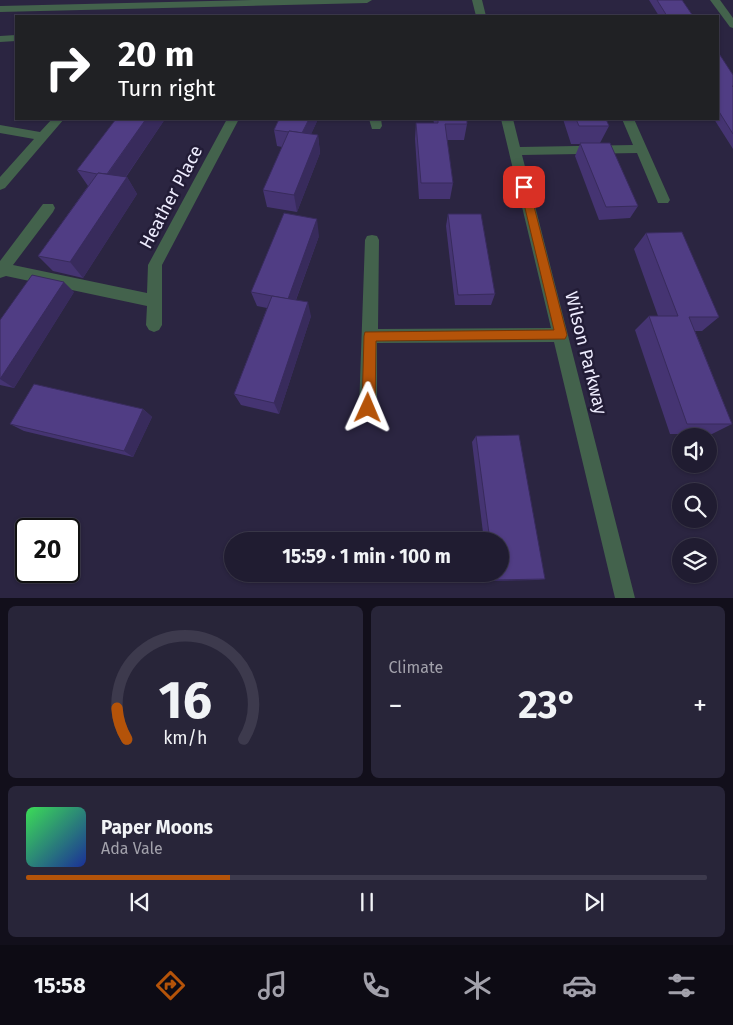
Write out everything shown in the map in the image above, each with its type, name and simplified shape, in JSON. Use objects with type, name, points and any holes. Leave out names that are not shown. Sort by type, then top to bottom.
[{"type":"street","points":[[0,8],[59,4],[145,5],[181,2],[367,0]]},
{"type":"street","points":[[477,0],[481,15]]},
{"type":"street","points":[[715,0],[733,24]]},
{"type":"street","points":[[260,15],[263,2]]},
{"type":"street","points":[[140,15],[145,5]]},
{"type":"street","points":[[0,39],[15,38]]},
{"type":"street","points":[[0,185],[57,120]]},
{"type":"street","name":"Heather Place","points":[[154,325],[155,266],[232,120]]},
{"type":"street","name":"Wilson Parkway","points":[[507,120],[625,598]]},
{"type":"street","points":[[628,120],[663,200]]},
{"type":"street","points":[[0,129],[42,136]]},
{"type":"street","points":[[515,151],[641,149]]},
{"type":"street","points":[[48,208],[1,270],[154,301]]},
{"type":"street","points":[[368,408],[372,240]]},
{"type":"street","points":[[370,336],[561,335]]},
{"type":"building","points":[[657,0],[682,0],[692,15],[666,15]]},
{"type":"building","points":[[719,54],[733,75],[733,134],[719,112]]},
{"type":"building","points":[[115,120],[145,120],[107,174],[77,170]]},
{"type":"building","points":[[279,120],[308,120],[302,133],[274,130]]},
{"type":"building","points":[[438,120],[467,120],[467,124],[445,124],[453,183],[421,183],[416,123],[438,123]]},
{"type":"building","points":[[576,120],[606,120],[609,126],[579,126]]},
{"type":"building","points":[[289,131],[318,135],[294,195],[263,190]]},
{"type":"building","points":[[580,143],[610,143],[638,206],[606,207]]},
{"type":"building","points":[[98,173],[127,177],[70,262],[38,256]]},
{"type":"building","points":[[284,213],[317,219],[288,299],[251,292]]},
{"type":"building","points":[[448,214],[481,214],[495,294],[458,295]]},
{"type":"building","points":[[682,232],[719,317],[689,317],[732,424],[687,424],[649,316],[678,316],[646,233]]},
{"type":"building","points":[[32,275],[64,282],[0,379],[0,320]]},
{"type":"building","points":[[272,296],[308,302],[274,403],[234,394]]},
{"type":"building","points":[[34,384],[143,409],[124,451],[10,424]]},
{"type":"building","points":[[519,435],[545,579],[509,580],[509,532],[489,532],[476,436]]},
{"type":"route","points":[[368,408],[370,336],[561,335],[524,187]]}]
